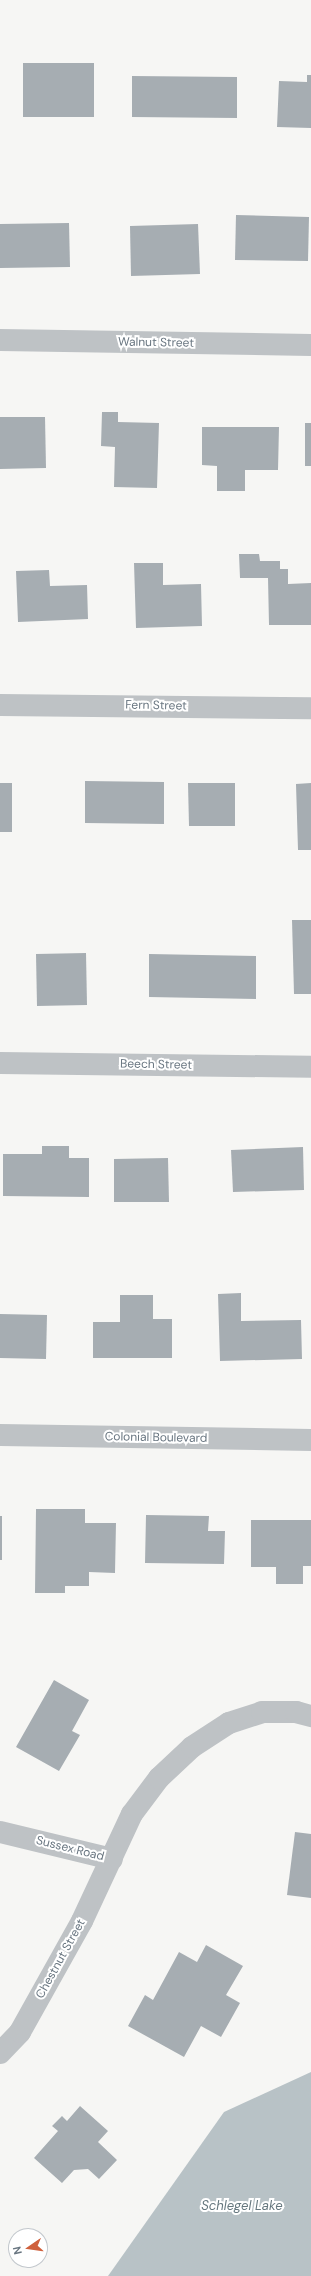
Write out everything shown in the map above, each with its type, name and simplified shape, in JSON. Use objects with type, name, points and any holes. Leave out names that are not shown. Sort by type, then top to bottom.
[{"type":"street","name":"Walnut Street","points":[[0,340],[311,345]]},
{"type":"street","name":"Fern Street","points":[[0,705],[311,708]]},
{"type":"street","name":"Beech Street","points":[[0,1063],[311,1067]]},
{"type":"street","name":"Colonial Boulevard","points":[[0,1435],[311,1440]]},
{"type":"street","name":"Sussex Road","points":[[0,1832],[112,1859],[132,1814],[159,1778],[192,1747],[229,1723],[262,1712],[311,1716]]},
{"type":"street","name":"Chestnut Street","points":[[0,2053],[20,2032],[112,1859]]},
{"type":"water","name":"Schlegel Lake","points":[[311,2072],[311,2276],[108,2276],[224,2112]]},
{"type":"building","points":[[23,63],[94,63],[94,117],[23,117]]},
{"type":"building","points":[[307,75],[311,75],[311,128],[277,127],[279,81],[307,82]]},
{"type":"building","points":[[132,76],[237,77],[237,118],[132,117]]},
{"type":"building","points":[[236,215],[309,217],[308,261],[235,260]]},
{"type":"building","points":[[69,223],[70,267],[0,268],[0,224]]},
{"type":"building","points":[[198,224],[200,274],[131,276],[130,226]]},
{"type":"building","points":[[102,412],[118,412],[118,422],[159,423],[157,488],[114,487],[115,447],[101,446]]},
{"type":"building","points":[[0,417],[45,417],[46,468],[0,469]]},
{"type":"building","points":[[305,423],[311,423],[311,466],[305,466]]},
{"type":"building","points":[[202,427],[279,427],[278,470],[245,470],[245,491],[217,491],[217,466],[202,465]]},
{"type":"building","points":[[239,554],[259,554],[260,561],[280,561],[280,569],[288,569],[288,584],[311,583],[311,625],[269,625],[268,578],[240,578]]},
{"type":"building","points":[[134,563],[163,563],[163,585],[201,584],[202,626],[136,628]]},
{"type":"building","points":[[49,570],[50,586],[87,585],[88,619],[18,622],[16,571]]},
{"type":"building","points":[[85,781],[164,782],[164,824],[85,823]]},
{"type":"building","points":[[0,783],[12,783],[12,832],[0,832]]},
{"type":"building","points":[[188,783],[235,783],[235,826],[189,826]]},
{"type":"building","points":[[311,783],[311,850],[298,850],[296,784]]},
{"type":"building","points":[[292,920],[311,920],[311,994],[294,994]]},
{"type":"building","points":[[86,953],[87,1005],[37,1006],[36,954]]},
{"type":"building","points":[[149,954],[256,956],[256,999],[149,997]]},
{"type":"building","points":[[42,1146],[69,1146],[69,1158],[89,1158],[89,1197],[3,1196],[3,1154],[42,1154]]},
{"type":"building","points":[[303,1147],[304,1190],[233,1192],[231,1150]]},
{"type":"building","points":[[168,1158],[169,1202],[114,1202],[114,1159]]},
{"type":"building","points":[[241,1293],[241,1321],[301,1320],[302,1359],[220,1361],[218,1294]]},
{"type":"building","points":[[120,1295],[153,1295],[153,1319],[172,1319],[172,1358],[93,1358],[93,1322],[120,1322]]},
{"type":"building","points":[[0,1314],[47,1315],[46,1359],[0,1358]]},
{"type":"building","points":[[36,1509],[85,1509],[85,1523],[116,1523],[115,1573],[89,1572],[89,1586],[65,1586],[65,1593],[35,1593]]},
{"type":"building","points":[[146,1515],[209,1516],[208,1531],[225,1531],[224,1564],[145,1563]]},
{"type":"building","points":[[0,1516],[2,1516],[2,1560],[0,1560]]},
{"type":"building","points":[[251,1520],[311,1520],[311,1566],[303,1566],[303,1584],[276,1584],[276,1567],[251,1567]]},
{"type":"building","points":[[54,1680],[89,1700],[72,1731],[80,1735],[59,1771],[16,1747]]},
{"type":"building","points":[[295,1832],[311,1834],[311,1898],[287,1895]]},
{"type":"building","points":[[206,1945],[243,1966],[226,1995],[240,2003],[221,2037],[201,2026],[184,2057],[128,2026],[145,1995],[153,2000],[179,1952],[197,1962]]},
{"type":"building","points":[[80,2106],[108,2131],[98,2142],[117,2160],[99,2179],[88,2169],[74,2170],[62,2183],[34,2158],[58,2131],[52,2126],[62,2116],[67,2121]]}]
